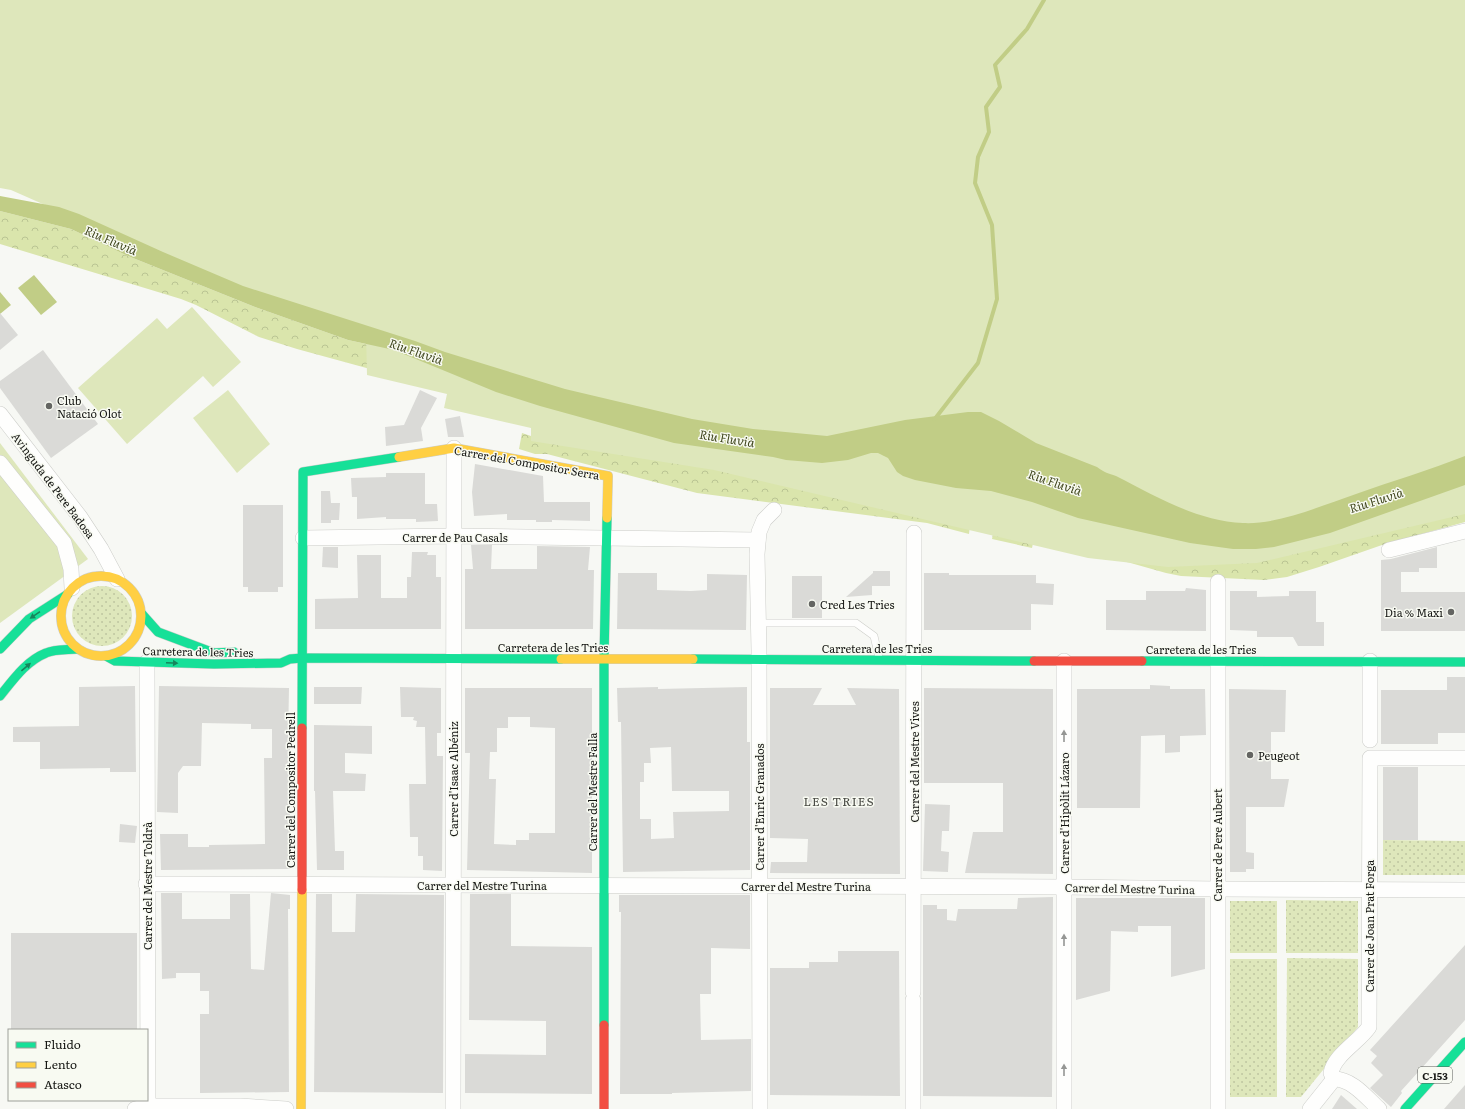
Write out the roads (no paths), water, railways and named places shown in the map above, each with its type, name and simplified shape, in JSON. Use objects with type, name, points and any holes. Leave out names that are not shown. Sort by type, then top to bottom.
[{"type":"street","name":"Avinguda de Pere Badosa","points":[[0,414],[80,516],[101,549],[117,579]]},
{"type":"street","name":"Carrer del Compositor Serra","points":[[303,472],[454,448],[608,476]]},
{"type":"street","name":"Carrer d'Isaac Albéniz","points":[[453,1109],[454,448]]},
{"type":"street","points":[[0,463],[64,543],[71,568],[70,591],[62,608],[61,623],[64,633],[70,642],[77,649],[91,655],[114,655],[129,646],[139,631],[142,614],[140,605],[132,589],[125,583],[108,576],[88,578],[79,582],[70,591],[29,619],[0,649]]},
{"type":"street","name":"Carrer del Compositor Pedrell","points":[[301,1109],[303,472]]},
{"type":"street","name":"Carrer del Mestre Falla","points":[[604,1109],[604,659],[608,476]]},
{"type":"street","name":"Carrer d'Enric Granados","points":[[760,1109],[758,540],[759,532],[764,520],[774,510]]},
{"type":"street","points":[[1389,550],[1465,531]]},
{"type":"street","name":"Carrer del Mestre Vives","points":[[913,1109],[915,660],[914,533]]},
{"type":"street","name":"Carrer de Pau Casals","points":[[303,538],[454,536],[758,540]]},
{"type":"street","name":"Carrer de Pere Aubert","points":[[1218,582],[1218,1109]]},
{"type":"street","name":"Carretera de les Tries","points":[[142,614],[158,632],[214,653],[244,652]]},
{"type":"street","points":[[0,696],[16,676],[46,653],[77,649]]},
{"type":"street","points":[[282,652],[290,659]]},
{"type":"street","name":"Carretera de les Tries","points":[[106,656],[116,661],[214,664],[281,663],[290,659],[302,658],[1465,662]]},
{"type":"street","name":"Carrer d'Hipòlit Lázaro","points":[[1064,660],[1064,1109]]},
{"type":"street","points":[[1370,661],[1370,740]]},
{"type":"street","name":"Carrer del Mestre Toldrà","points":[[144,1029],[147,662]]},
{"type":"street","name":"Carrer de Joan Prat Forga","points":[[1334,1079],[1331,1073],[1334,1066],[1350,1046],[1365,1033],[1369,1027],[1370,758],[1465,758]]},
{"type":"street","name":"Carrer del Mestre Turina","points":[[146,884],[1064,886],[1217,889],[1465,890]]},
{"type":"street","name":"C-153","points":[[1405,1109],[1465,1042]]},
{"type":"street","points":[[1310,1109],[1334,1079],[1343,1079],[1379,1109]]},
{"type":"street","points":[[143,1108],[240,1106],[286,1109]]},
{"type":"lane","points":[[758,623],[856,623],[874,636],[879,660]]},
{"type":"water","name":"Riu Fluvià","points":[[0,196],[59,207],[79,214],[243,286],[445,352],[565,389],[692,419],[753,429],[827,436],[905,420],[968,412],[981,412],[1036,443],[1097,467],[1104,472],[1116,476],[1146,492],[1193,513],[1209,518],[1243,523],[1257,523],[1285,518],[1465,456],[1465,485],[1330,533],[1274,547],[1233,549],[1190,543],[1078,518],[1032,502],[991,491],[956,488],[915,480],[903,476],[897,472],[888,458],[878,453],[871,453],[848,460],[822,463],[786,460],[674,443],[540,406],[496,392],[394,350],[348,340],[255,307],[128,256],[71,229],[0,211]]},
{"type":"water","points":[[34,275],[57,302],[41,315],[18,288]]},
{"type":"water","points":[[0,292],[11,305],[0,314]]},
{"type":"waterway","points":[[934,420],[978,363],[997,299],[992,225],[975,183],[978,157],[989,132],[986,107],[1000,87],[995,65],[1027,29],[1044,0]]},
{"type":"place","name":"Club Natació Olot","points":[[49,406]]},
{"type":"place","name":"Cred Les Tries","points":[[812,604]]},
{"type":"place","name":"Dia % Maxi","points":[[1451,612]]},
{"type":"place","name":"Peugeot","points":[[1250,755]]},
{"type":"district","name":"LES TRIES","points":[[839,801]]}]
